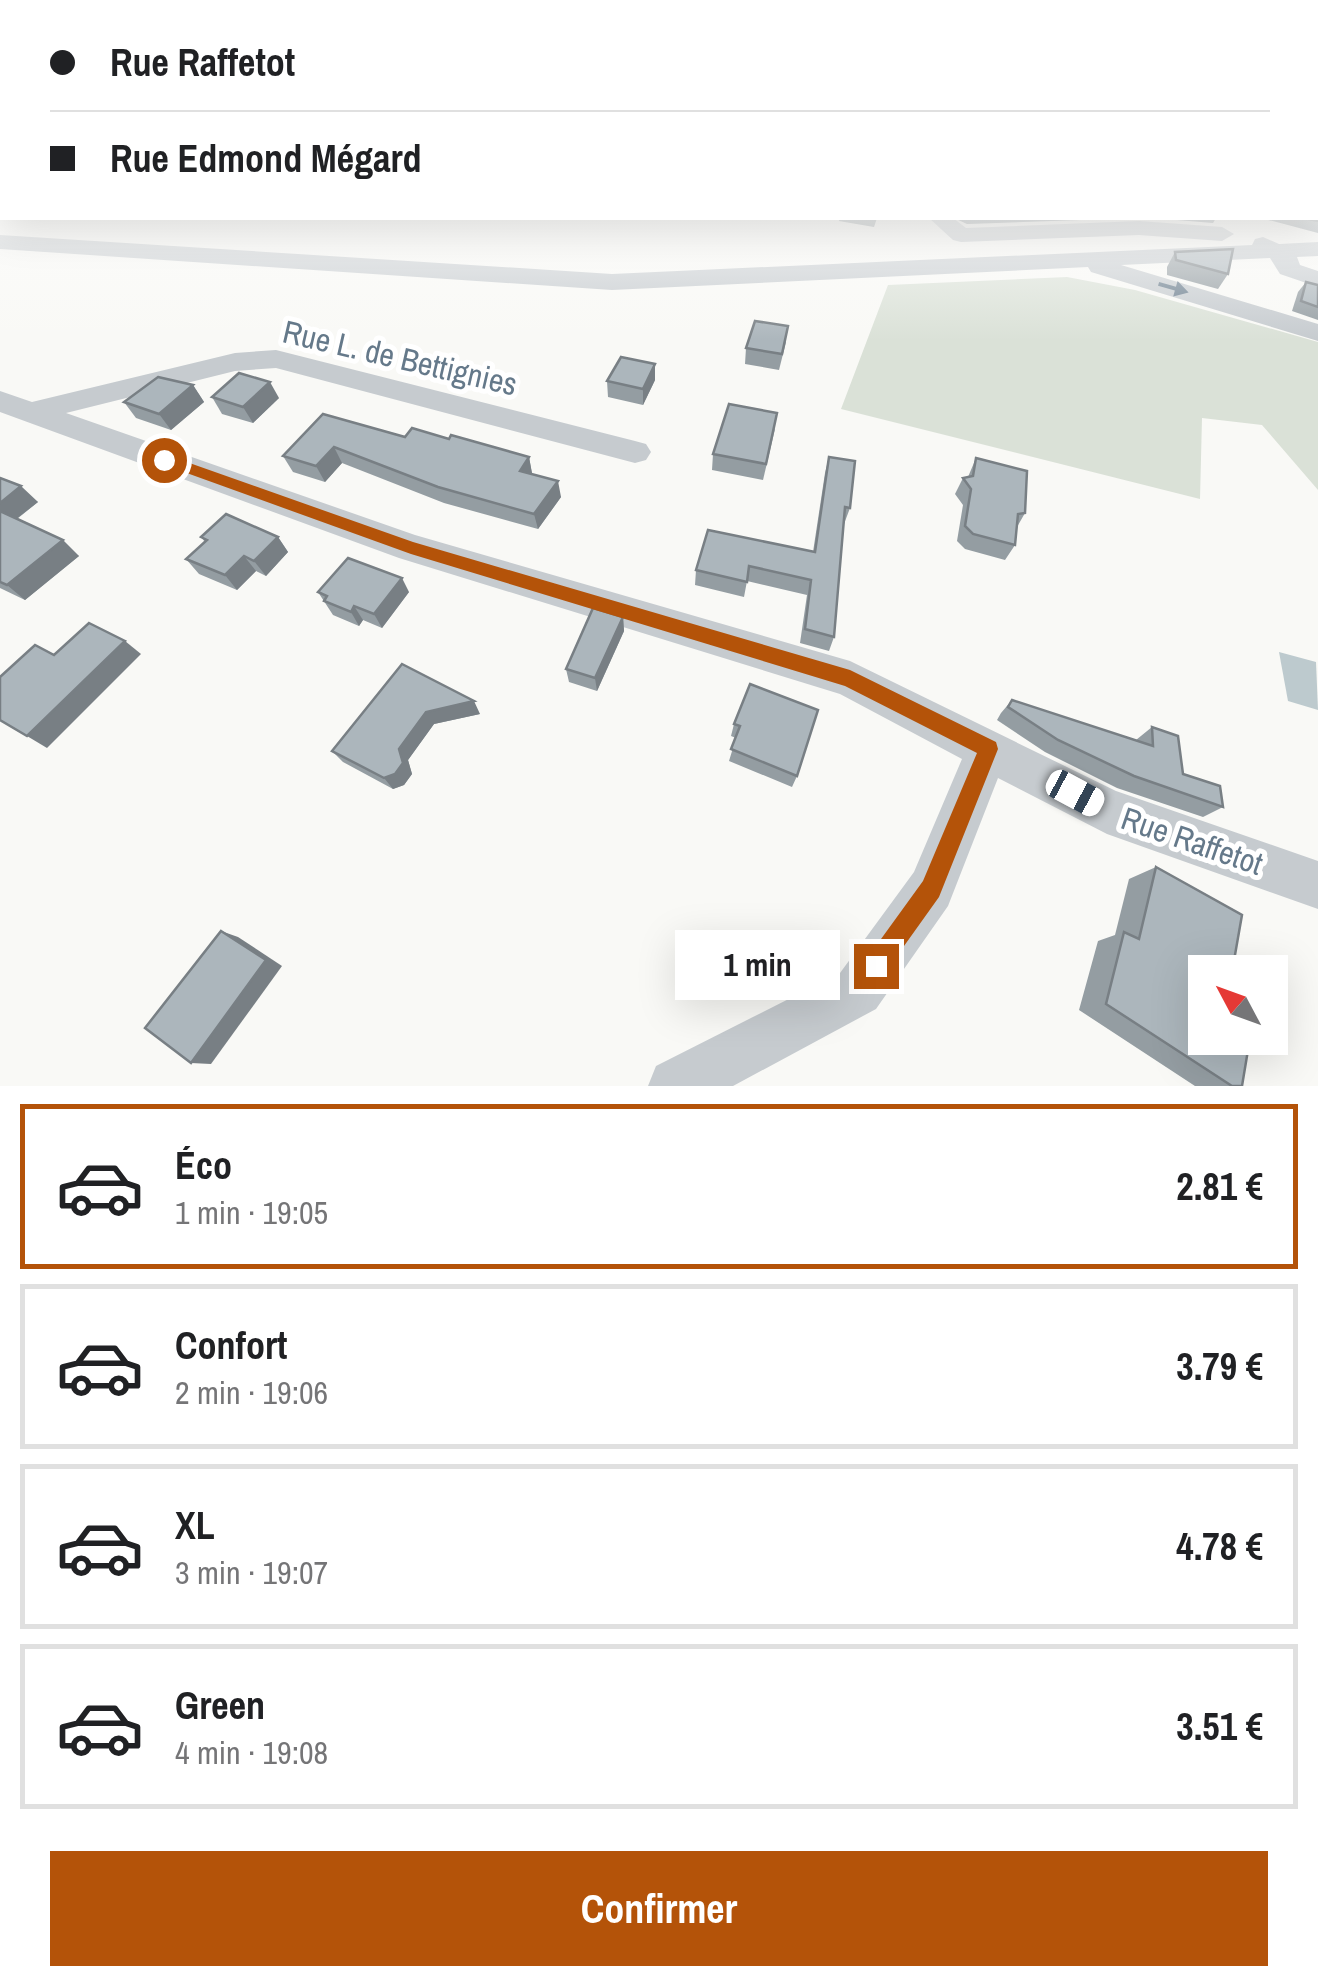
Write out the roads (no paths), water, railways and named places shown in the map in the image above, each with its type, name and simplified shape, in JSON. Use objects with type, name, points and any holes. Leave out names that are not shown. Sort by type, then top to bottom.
[{"type":"street","points":[[1082,254],[1166,240]]},
{"type":"street","points":[[1254,240],[1286,258],[1289,269],[1313,279]]},
{"type":"street","points":[[1279,240],[1318,245]]},
{"type":"street","points":[[0,242],[574,280],[674,282],[1082,254],[1318,245]]},
{"type":"street","points":[[1082,254],[1318,333]]},
{"type":"street","name":"Rue L. de Bettignies","points":[[16,407],[236,362],[276,359],[635,452]]},
{"type":"street","name":"Rue Raffetot","points":[[16,407],[411,548],[850,679],[1107,810],[1318,885]]},
{"type":"street","points":[[676,1086],[858,991],[931,889],[988,749]]}]
